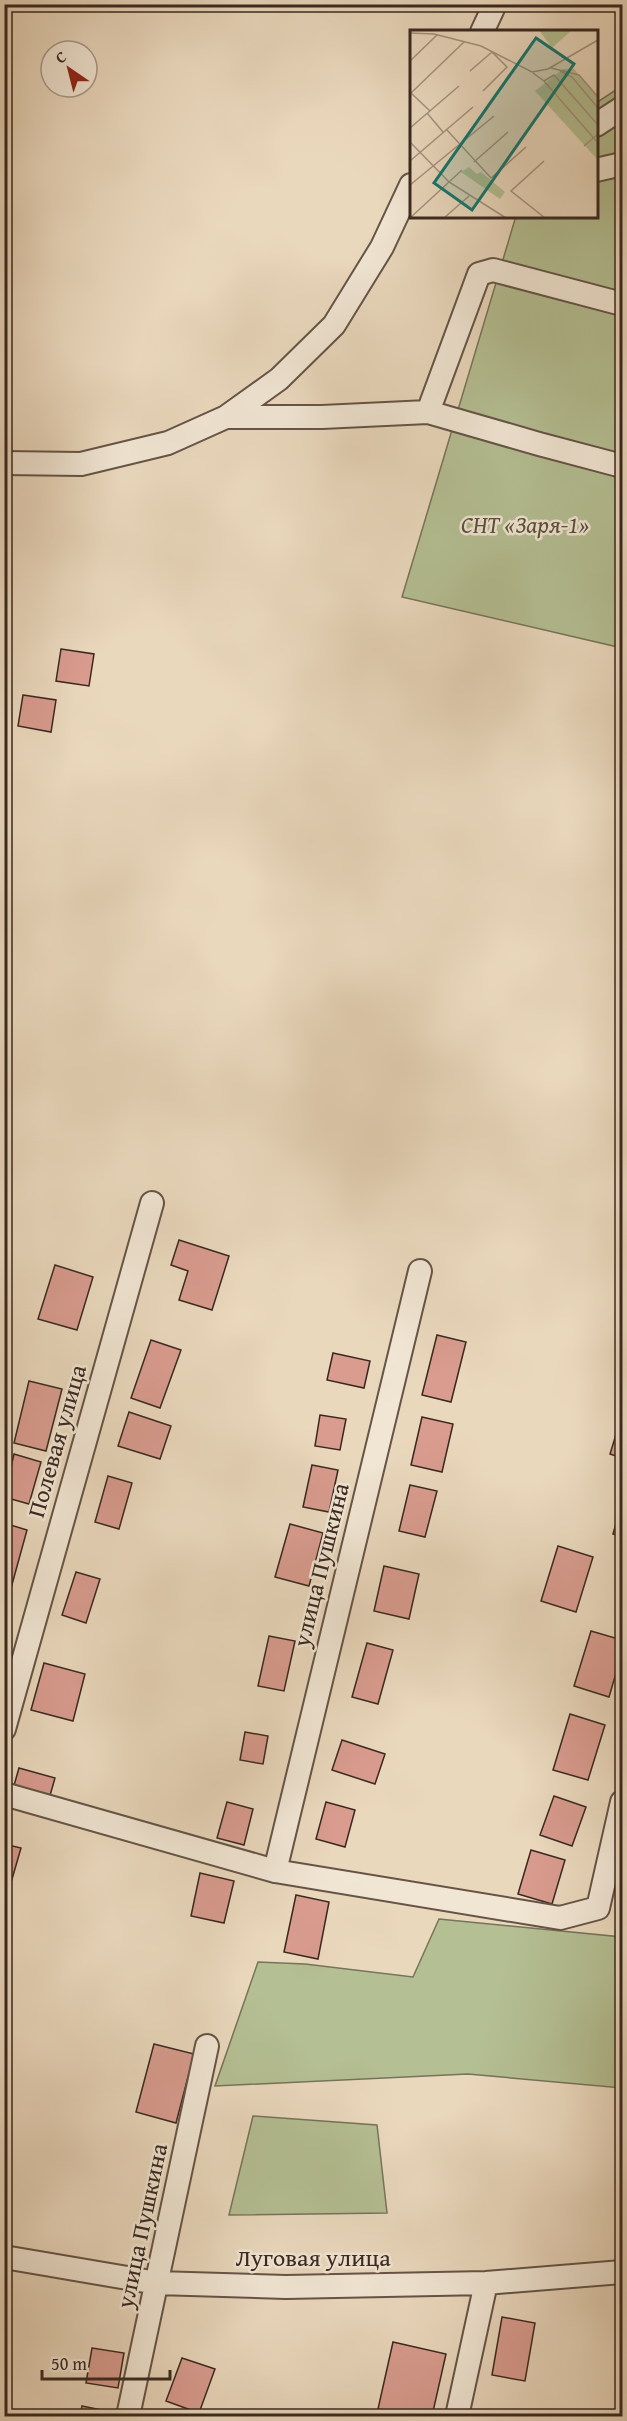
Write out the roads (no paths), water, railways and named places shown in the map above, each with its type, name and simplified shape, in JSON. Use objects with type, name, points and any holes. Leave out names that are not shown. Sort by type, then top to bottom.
[{"type":"street","points":[[483,30],[495,4]]},
{"type":"street","points":[[597,124],[622,108]]},
{"type":"street","points":[[597,170],[622,164]]},
{"type":"street","points":[[4,463],[81,464],[168,443],[226,417],[279,379],[334,325],[404,214],[410,189]]},
{"type":"street","points":[[428,412],[479,274],[493,270],[622,304]]},
{"type":"street","points":[[226,417],[322,417],[428,412],[622,466]]},
{"type":"street","name":"Полевая улица","points":[[4,1729],[152,1203]]},
{"type":"street","name":"улица Пушкина","points":[[275,1871],[420,1271]]},
{"type":"street","points":[[4,1794],[275,1871],[560,1918],[598,1908],[622,1802]]},
{"type":"street","name":"улица Пушкина","points":[[128,2416],[207,2046]]},
{"type":"street","name":"Луговая улица","points":[[4,2257],[158,2283],[286,2288],[486,2283],[622,2272]]},
{"type":"street","points":[[457,2416],[486,2283]]},
{"type":"park label","name":"СНТ «Заря-1»","points":[[525,525]]}]
